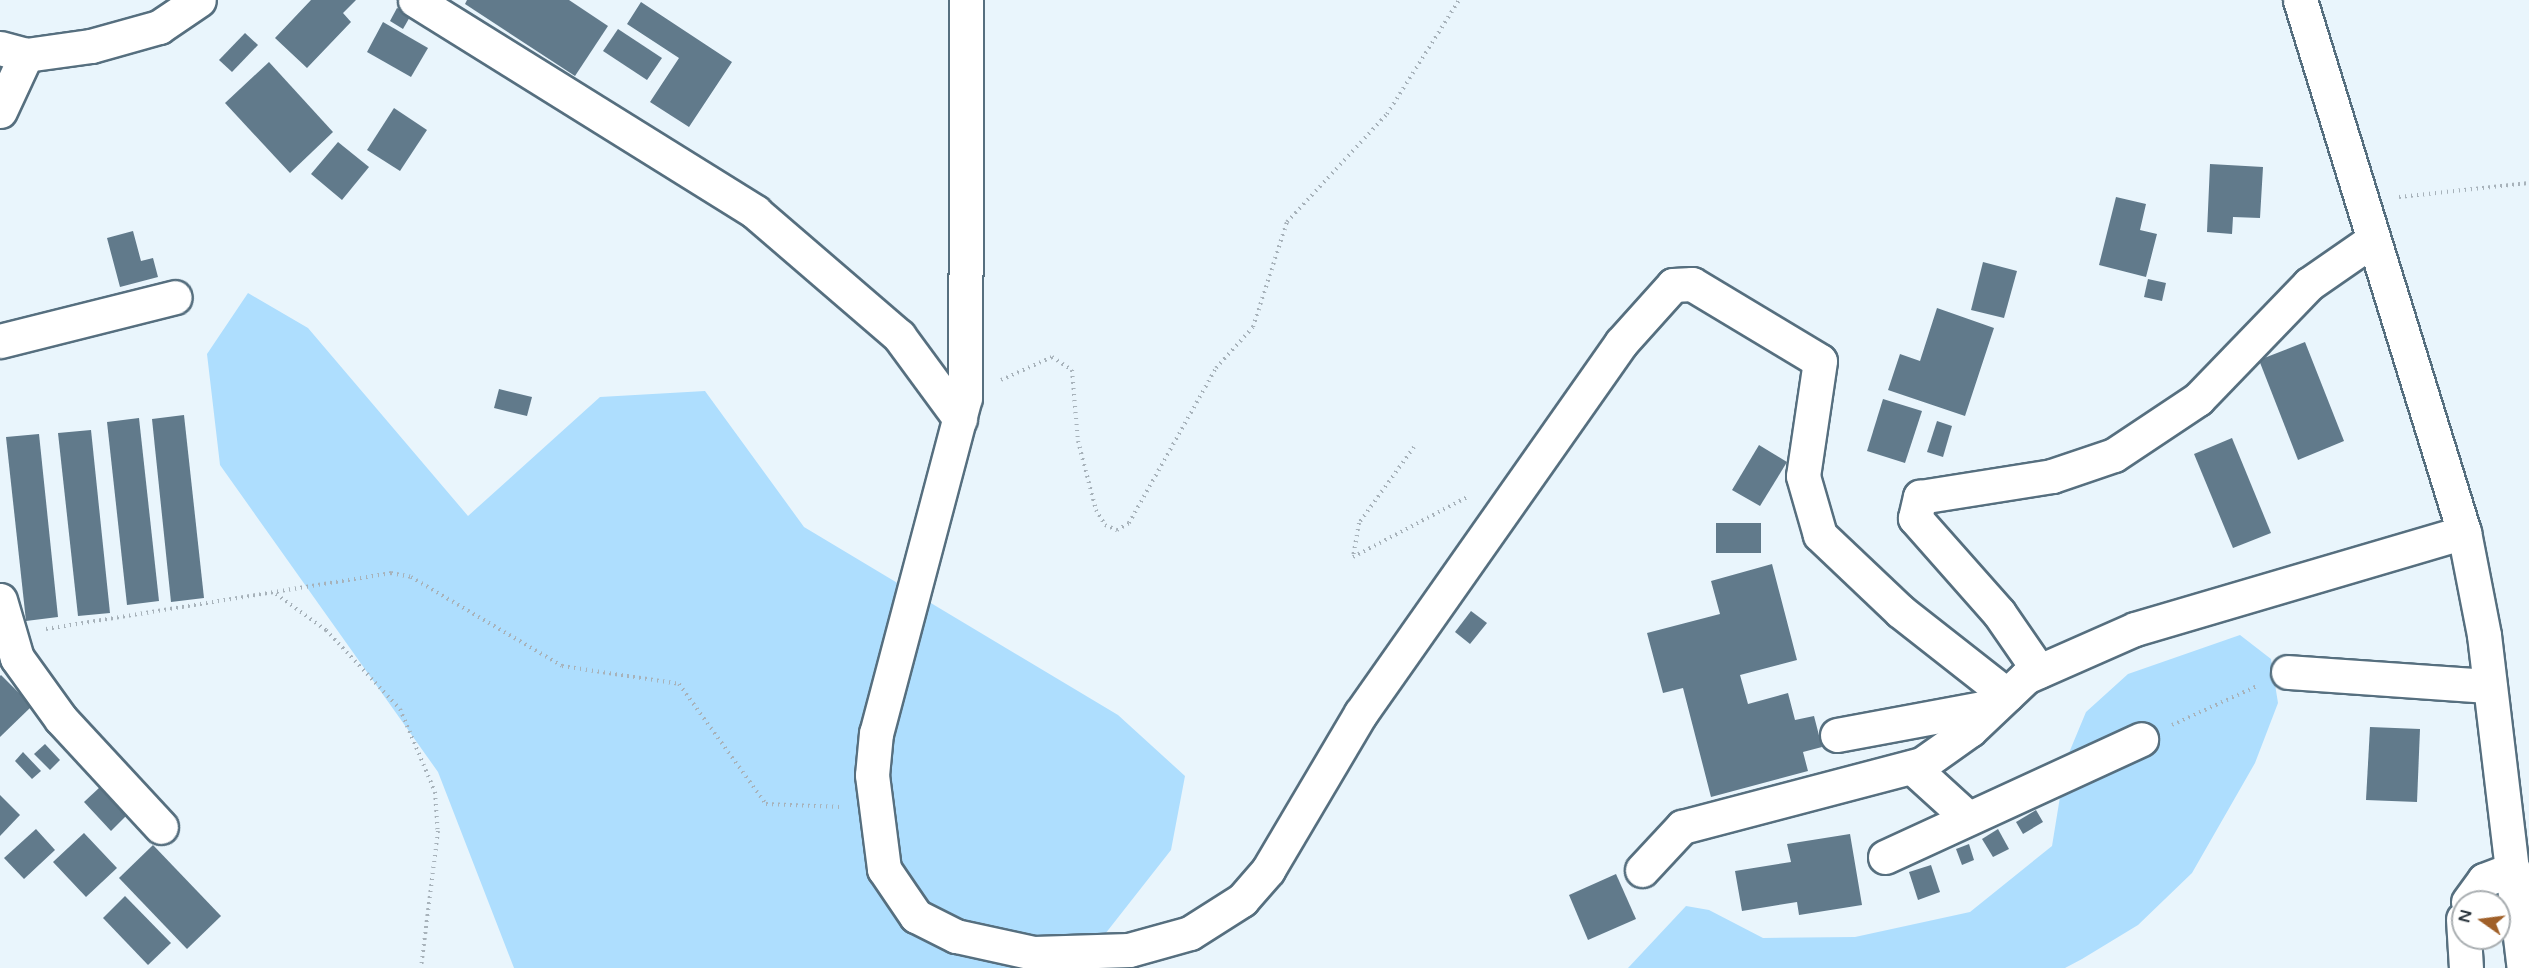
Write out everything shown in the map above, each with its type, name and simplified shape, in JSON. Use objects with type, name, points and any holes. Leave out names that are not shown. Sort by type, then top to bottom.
[{"type":"street","points":[[0,111],[13,51],[91,46],[159,27],[199,0]]},
{"type":"street","points":[[415,0],[755,212],[899,336],[962,408]]},
{"type":"street","points":[[966,0],[962,408],[876,733],[873,808],[884,869],[916,916],[956,936],[1034,953],[1129,950],[1190,933],[1242,900],[1268,870],[1360,713],[1622,343],[1673,285],[1692,284],[1820,361],[1803,476],[1820,534],[1900,611],[2000,701]]},
{"type":"street","points":[[2300,0],[2372,241],[2464,532],[2490,686],[2524,968]]},
{"type":"street","points":[[2039,671],[1999,613],[1915,518],[1920,497],[2052,476],[2114,454],[2198,399],[2309,284],[2372,241]]},
{"type":"street","points":[[0,341],[175,297]]},
{"type":"street","points":[[1642,870],[1682,827],[1912,767],[1970,730],[2000,701],[2039,671],[2135,629],[2464,532]]},
{"type":"street","points":[[0,600],[8,647],[61,719],[161,827]]},
{"type":"street","points":[[2288,672],[2490,686]]},
{"type":"street","points":[[1837,735],[2000,701]]},
{"type":"street","points":[[1885,857],[2141,739]]},
{"type":"street","points":[[1912,767],[1968,818]]},
{"type":"street","points":[[2477,890],[2484,880],[2513,869]]},
{"type":"street","points":[[2465,950],[2466,968]]},
{"type":"path","points":[[962,408],[1052,357],[1063,360],[1072,370],[1078,441],[1096,510],[1105,525],[1117,530],[1129,523],[1216,368],[1253,327],[1287,222],[1387,114],[1459,0]]},
{"type":"path","points":[[2360,201],[2529,183]]},
{"type":"path","points":[[1414,447],[1359,523],[1353,557],[1470,495],[1520,487]]},
{"type":"path","points":[[8,647],[391,573],[411,576],[562,666],[679,684],[766,804],[873,808]]},
{"type":"path","points":[[275,594],[326,630],[400,709],[435,792],[438,831],[421,968]]},
{"type":"path","points":[[2141,739],[2288,672]]},
{"type":"shaded area","points":[[248,293],[308,328],[468,516],[600,397],[705,391],[804,527],[1118,715],[1185,776],[1171,850],[1087,957],[1092,968],[514,968],[438,772],[220,465],[207,354]]},
{"type":"shaded area","points":[[2240,635],[2271,659],[2278,703],[2255,763],[2192,873],[2138,925],[2082,959],[2065,968],[1628,968],[1686,906],[1709,910],[1763,938],[1855,937],[1970,912],[2052,846],[2066,760],[2086,712],[2128,674]]},
{"type":"building","points":[[311,0],[356,0],[343,13],[351,22],[307,68],[275,38]]},
{"type":"building","points":[[467,0],[569,0],[608,26],[575,76],[465,4]]},
{"type":"building","points":[[641,2],[732,62],[689,127],[650,102],[679,58],[627,24]]},
{"type":"building","points":[[397,8],[411,15],[403,29],[390,21]]},
{"type":"building","points":[[383,22],[428,48],[411,77],[367,52]]},
{"type":"building","points":[[618,29],[662,58],[647,80],[603,51]]},
{"type":"building","points":[[245,33],[258,45],[232,72],[219,60]]},
{"type":"building","points":[[269,62],[333,132],[290,173],[225,103]]},
{"type":"building","points":[[394,108],[427,130],[400,171],[367,150]]},
{"type":"building","points":[[338,142],[369,167],[342,200],[311,174]]},
{"type":"building","points":[[2210,164],[2263,167],[2260,218],[2233,217],[2232,234],[2207,232]]},
{"type":"building","points":[[2116,197],[2146,204],[2140,230],[2157,234],[2146,277],[2099,265]]},
{"type":"building","points":[[133,231],[141,261],[153,258],[158,277],[120,287],[107,238]]},
{"type":"building","points":[[1983,262],[2017,271],[2004,318],[1971,310]]},
{"type":"building","points":[[2148,279],[2166,283],[2162,301],[2144,297]]},
{"type":"building","points":[[1937,308],[1994,328],[1965,416],[1888,390],[1900,354],[1920,361]]},
{"type":"building","points":[[2305,342],[2344,441],[2298,460],[2259,360]]},
{"type":"building","points":[[499,389],[532,397],[527,416],[494,408]]},
{"type":"building","points":[[1883,399],[1922,411],[1905,463],[1867,451]]},
{"type":"building","points":[[184,415],[204,598],[171,602],[152,419]]},
{"type":"building","points":[[139,418],[159,601],[127,605],[107,422]]},
{"type":"building","points":[[1937,421],[1952,426],[1943,457],[1927,452]]},
{"type":"building","points":[[91,430],[110,613],[78,616],[58,433]]},
{"type":"building","points":[[39,434],[58,617],[26,621],[6,437]]},
{"type":"building","points":[[2232,438],[2271,533],[2233,548],[2194,454]]},
{"type":"building","points":[[1759,445],[1787,462],[1760,506],[1732,490]]},
{"type":"building","points":[[1716,523],[1761,523],[1761,553],[1716,553]]},
{"type":"building","points":[[1772,564],[1797,660],[1740,675],[1748,704],[1788,693],[1795,720],[1814,716],[1822,747],[1803,752],[1808,771],[1711,797],[1683,688],[1663,693],[1647,633],[1720,614],[1711,581]]},
{"type":"building","points":[[1471,611],[1487,623],[1470,644],[1455,632]]},
{"type":"building","points":[[0,676],[32,706],[0,737]]},
{"type":"building","points":[[2370,727],[2420,729],[2417,802],[2366,800]]},
{"type":"building","points":[[45,744],[60,760],[50,770],[34,754]]},
{"type":"building","points":[[23,752],[41,771],[32,779],[15,761]]},
{"type":"building","points":[[100,787],[127,815],[111,831],[84,802]]},
{"type":"building","points":[[0,795],[20,815],[0,836]]},
{"type":"building","points":[[2036,810],[2043,822],[2023,834],[2016,822]]},
{"type":"building","points":[[36,829],[55,850],[24,879],[4,858]]},
{"type":"building","points":[[1998,829],[2009,849],[1993,857],[1982,839]]},
{"type":"building","points":[[84,833],[117,868],[86,897],[53,862]]},
{"type":"building","points":[[1850,834],[1862,905],[1799,915],[1797,902],[1742,911],[1735,871],[1791,862],[1787,844]]},
{"type":"building","points":[[1969,844],[1974,860],[1962,865],[1956,849]]},
{"type":"building","points":[[153,845],[221,916],[187,949],[119,878]]},
{"type":"building","points":[[1931,865],[1940,892],[1918,900],[1909,872]]},
{"type":"building","points":[[1616,874],[1636,919],[1588,940],[1569,895]]},
{"type":"building","points":[[125,896],[171,943],[148,965],[103,918]]}]
